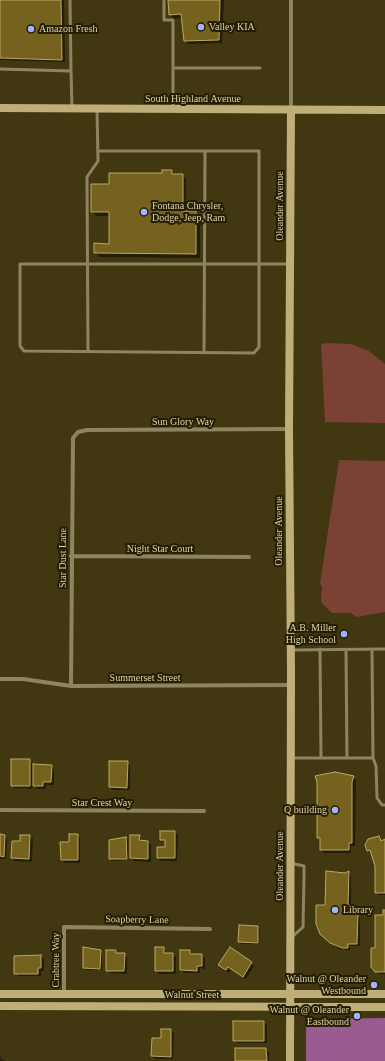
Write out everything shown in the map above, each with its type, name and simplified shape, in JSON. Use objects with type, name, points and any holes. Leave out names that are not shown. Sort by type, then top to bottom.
[{"type":"street","name":"Oleander Avenue","points":[[290,1061],[291,685],[289,429],[291,0]]},
{"type":"street","name":"South Highland Avenue","points":[[0,108],[385,110]]},
{"type":"street","name":"Sun Glory Way","points":[[78,432],[95,430],[289,429]]},
{"type":"street","name":"Star Dust Lane","points":[[71,686],[70,556],[73,438],[78,432]]},
{"type":"street","name":"Night Star Court","points":[[70,556],[249,557]]},
{"type":"street","name":"Summerset Street","points":[[0,679],[23,679],[71,686],[291,685]]},
{"type":"street","name":"Star Crest Way","points":[[0,810],[204,811]]},
{"type":"street","name":"Soapberry Lane","points":[[64,927],[210,928]]},
{"type":"street","name":"Crabtree Way","points":[[64,927],[64,994]]},
{"type":"street","name":"Walnut Street","points":[[0,994],[385,994]]},
{"type":"street","name":"Walnut Street","points":[[0,1006],[290,1005],[385,1007]]},
{"type":"lane","points":[[70,0],[72,109]]},
{"type":"lane","points":[[164,0],[164,20],[173,20],[173,109]]},
{"type":"lane","points":[[173,68],[260,68]]},
{"type":"lane","points":[[0,69],[71,71]]},
{"type":"lane","points":[[88,352],[87,177],[98,161],[97,109]]},
{"type":"lane","points":[[98,151],[259,151],[259,264],[259,347],[254,353],[24,351],[20,346],[20,264],[87,264],[204,264],[259,264],[290,264]]},
{"type":"lane","points":[[204,353],[205,151]]},
{"type":"lane","points":[[320,649],[321,758]]},
{"type":"lane","points":[[372,649],[373,758],[376,766],[377,798],[382,804],[385,805]]},
{"type":"lane","points":[[290,650],[385,649]]},
{"type":"lane","points":[[346,650],[347,758]]},
{"type":"lane","points":[[290,758],[373,758]]},
{"type":"lane","points":[[290,863],[304,866],[304,878],[303,927],[290,939]]},
{"type":"shaded area","points":[[321,344],[351,344],[369,351],[385,364],[385,423],[325,422]]},
{"type":"shaded area","points":[[339,460],[385,461],[385,612],[356,617],[351,613],[332,613],[321,602],[322,587],[320,583]]},
{"type":"shaded area","points":[[385,1018],[385,1061],[306,1061],[306,1021],[311,1019]]},
{"type":"building","name":"Amazon Fresh","points":[[0,0],[61,0],[62,60],[0,58]]},
{"type":"building","name":"Valley KIA","points":[[168,0],[220,0],[219,40],[184,41],[181,14],[169,15]]},
{"type":"building","name":"Fontana Chrysler, Dodge, Jeep, Ram","points":[[162,170],[172,170],[172,174],[183,174],[183,211],[196,211],[196,254],[94,253],[94,243],[109,244],[109,212],[91,212],[91,184],[109,184],[109,173],[162,173]]},
{"type":"building","points":[[11,759],[30,759],[30,786],[11,786]]},
{"type":"building","points":[[109,761],[128,761],[127,788],[109,787]]},
{"type":"building","points":[[33,764],[52,765],[51,782],[43,782],[43,786],[33,786]]},
{"type":"building","name":"Q building","points":[[335,772],[354,776],[352,782],[352,843],[349,843],[349,850],[320,850],[320,838],[317,838],[317,782],[315,776]]},
{"type":"building","points":[[160,831],[175,831],[175,858],[157,858],[157,847],[165,847],[165,840],[160,840]]},
{"type":"building","points":[[0,834],[5,835],[4,857],[0,856]]},
{"type":"building","points":[[69,834],[78,834],[78,860],[61,860],[60,842],[69,842]]},
{"type":"building","points":[[20,835],[30,835],[29,859],[11,858],[12,841],[20,841]]},
{"type":"building","points":[[130,835],[140,835],[139,840],[148,841],[148,859],[130,858]]},
{"type":"building","points":[[379,836],[381,841],[385,839],[385,893],[375,893],[375,866],[370,850],[367,851],[365,845],[368,839]]},
{"type":"building","points":[[126,837],[127,859],[109,859],[109,840]]},
{"type":"building","name":"Library","points":[[326,871],[345,873],[349,871],[348,905],[354,906],[354,914],[358,914],[357,944],[348,944],[348,948],[342,948],[330,943],[320,934],[316,924],[316,905],[325,905]]},
{"type":"building","points":[[383,910],[385,910],[385,972],[375,972],[371,967],[371,948],[375,948],[375,915],[383,915]]},
{"type":"building","points":[[239,925],[258,926],[258,943],[238,942]]},
{"type":"building","points":[[83,947],[101,950],[100,969],[83,968]]},
{"type":"building","points":[[155,947],[164,947],[164,953],[173,953],[173,971],[155,971]]},
{"type":"building","points":[[230,947],[252,962],[243,977],[228,967],[226,970],[218,965]]},
{"type":"building","points":[[106,950],[116,950],[116,953],[125,953],[124,971],[106,971]]},
{"type":"building","points":[[180,950],[190,950],[190,954],[202,954],[202,966],[197,966],[197,971],[180,970]]},
{"type":"building","points":[[41,955],[41,968],[38,968],[38,974],[14,974],[14,956]]},
{"type":"building","points":[[233,1021],[264,1021],[264,1041],[233,1041]]},
{"type":"building","points":[[161,1029],[171,1029],[171,1057],[151,1056],[152,1038],[161,1038]]},
{"type":"building","points":[[235,1048],[266,1048],[267,1061],[235,1061]]},
{"type":"place","name":"Valley KIA","points":[[201,27]]},
{"type":"place","name":"Amazon Fresh","points":[[31,29]]},
{"type":"place","name":"Fontana Chrysler, Dodge, Jeep, Ram","points":[[144,212]]},
{"type":"place","name":"A.B. Miller High School","points":[[344,634]]},
{"type":"place","name":"Q building","points":[[335,810]]},
{"type":"place","name":"Library","points":[[335,910]]},
{"type":"place","name":"Walnut @ Oleander Westbound","points":[[374,985]]},
{"type":"place","name":"Walnut @ Oleander Eastbound","points":[[357,1016]]}]
